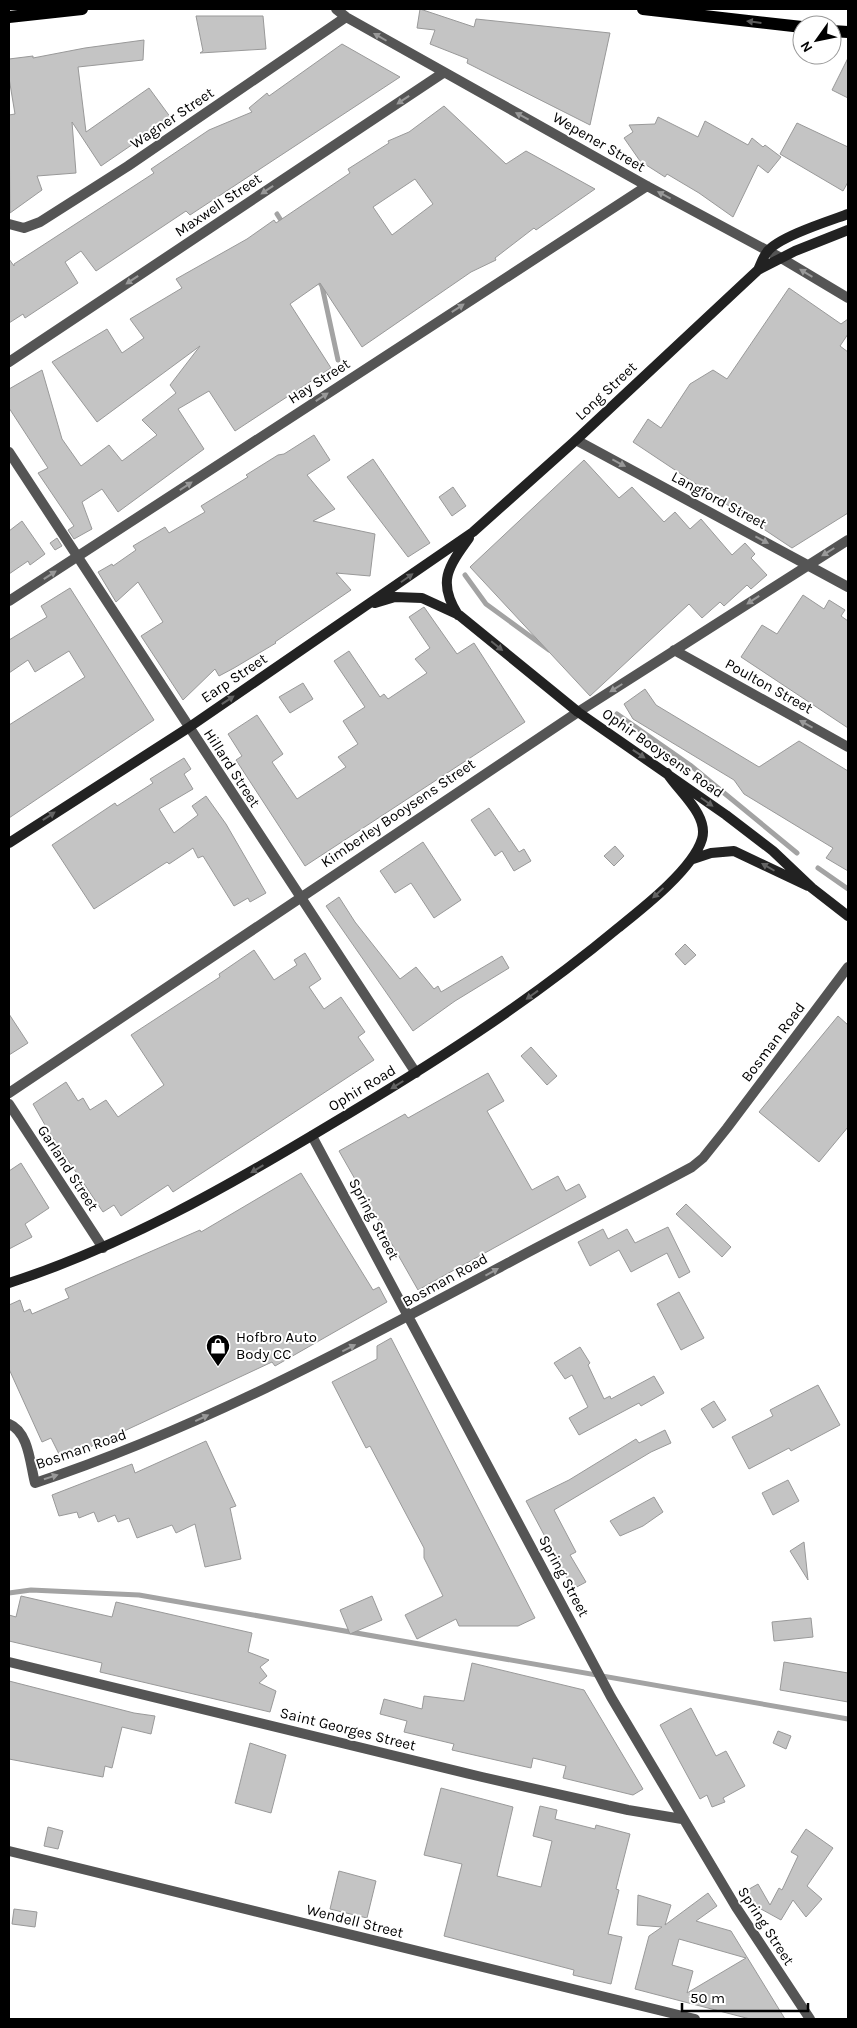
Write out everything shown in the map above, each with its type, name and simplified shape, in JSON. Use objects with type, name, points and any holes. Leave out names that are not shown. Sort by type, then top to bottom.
[{"type":"main road","points":[[9,17],[82,9]]},
{"type":"main road","points":[[643,9],[792,26]]},
{"type":"street","name":"Wepener Street","points":[[336,9],[346,17],[443,73],[646,186],[781,258],[848,298]]},
{"type":"street","name":"Wagner Street","points":[[9,224],[24,228],[40,222],[136,161],[346,17]]},
{"type":"street","name":"Maxwell Street","points":[[9,362],[443,73]]},
{"type":"street","name":"Hay Street","points":[[9,601],[646,186]]},
{"type":"street","points":[[768,251],[802,232],[848,214]]},
{"type":"street","name":"Long Street","points":[[473,532],[576,440],[758,270],[781,258],[848,230]]},
{"type":"street","name":"Long Street","points":[[758,270],[768,251]]},
{"type":"street","name":"Langford Street","points":[[576,440],[848,587]]},
{"type":"street","name":"Hillard Street","points":[[9,452],[188,728],[416,1073]]},
{"type":"street","points":[[459,616],[447,594],[446,578],[455,558],[473,532]]},
{"type":"street","name":"Earp Street","points":[[9,843],[188,728],[473,532]]},
{"type":"street","name":"Kimberley Booysens Street","points":[[9,1093],[299,897],[578,712],[848,540]]},
{"type":"street","points":[[367,606],[395,597],[412,597],[429,600],[459,616]]},
{"type":"street","name":"Ophir Booysens Road","points":[[459,616],[578,712],[667,773],[773,851],[812,888],[848,916]]},
{"type":"street","name":"Poulton Street","points":[[674,650],[848,747]]},
{"type":"street","points":[[667,773],[696,811],[702,823],[702,839],[694,859]]},
{"type":"street","points":[[694,859],[711,853],[734,851],[812,888]]},
{"type":"street","name":"Ophir Road","points":[[9,1283],[103,1248],[165,1219],[233,1183],[416,1073],[508,1013],[562,974],[639,911],[694,859]]},
{"type":"street","name":"Bosman Road","points":[[9,1424],[18,1429],[24,1439],[35,1483],[86,1467],[177,1430],[291,1377],[409,1317],[697,1164],[727,1128],[848,966]]},
{"type":"street","name":"Garland Street","points":[[9,1104],[103,1248]]},
{"type":"street","name":"Spring Street","points":[[312,1136],[611,1697],[736,1907],[810,2019]]},
{"type":"street","name":"Saint Georges Street","points":[[9,1662],[482,1777],[628,1810],[682,1819]]},
{"type":"street","name":"Wendell Street","points":[[9,1851],[382,1944],[467,1962],[695,2019]]},
{"type":"building","points":[[420,9],[474,27],[476,19],[610,33],[590,125],[467,63],[468,59],[430,44],[435,30],[417,28]]},
{"type":"building","points":[[196,16],[263,16],[266,49],[200,53],[203,51]]},
{"type":"building","points":[[144,40],[143,60],[78,67],[86,132],[149,88],[171,118],[101,166],[72,122],[76,173],[37,176],[42,190],[10,213],[9,115],[15,114],[9,78],[9,59],[33,56],[33,58],[85,48]]},
{"type":"building","points":[[342,44],[400,77],[190,215],[186,211],[96,271],[81,251],[65,262],[78,283],[25,318],[23,314],[9,323],[9,259],[14,266],[14,264],[154,173],[151,169],[209,130],[252,112],[249,108],[267,93],[269,96]]},
{"type":"building","points":[[848,58],[848,98],[832,90]]},
{"type":"building","points":[[444,106],[506,164],[526,151],[595,189],[536,230],[534,228],[495,258],[496,260],[471,272],[362,347],[320,283],[290,304],[331,368],[235,431],[209,391],[178,409],[204,449],[118,512],[102,489],[82,502],[92,529],[74,539],[68,530],[74,526],[38,473],[48,468],[9,408],[9,389],[42,370],[62,439],[81,466],[109,445],[122,461],[157,435],[142,420],[176,393],[170,385],[200,346],[97,422],[52,362],[107,329],[122,353],[144,338],[130,319],[182,288],[176,279],[247,239],[274,220],[276,223],[350,173],[348,169],[389,143],[388,141],[409,132]],"holes":[[[415,179],[433,204],[392,235],[373,207]]]},
{"type":"building","points":[[658,117],[698,137],[705,121],[748,145],[752,138],[781,157],[768,173],[758,165],[733,217],[699,193],[667,174],[665,177],[640,161],[624,138],[633,132],[629,125],[655,124]]},
{"type":"building","points":[[797,123],[848,147],[848,182],[843,191],[780,154]]},
{"type":"building","points":[[789,288],[841,324],[848,319],[848,334],[840,346],[848,352],[848,513],[792,548],[633,442],[648,419],[661,428],[690,384],[713,370],[727,379]]},
{"type":"building","points":[[314,435],[330,460],[307,475],[335,509],[313,521],[375,534],[370,576],[336,573],[351,590],[276,643],[234,668],[219,676],[215,669],[183,700],[141,636],[163,622],[138,582],[116,602],[98,572],[112,564],[113,566],[136,550],[133,546],[165,527],[169,533],[205,512],[201,506],[248,477],[246,475]]},
{"type":"building","points":[[373,459],[430,543],[408,557],[347,477]]},
{"type":"building","points":[[584,460],[619,498],[632,487],[664,522],[675,512],[690,529],[701,519],[732,555],[745,543],[755,554],[751,558],[767,575],[751,589],[747,585],[724,606],[720,602],[702,618],[689,604],[590,696],[470,567]]},
{"type":"building","points":[[453,487],[466,506],[452,516],[439,497]]},
{"type":"building","points":[[22,521],[45,554],[30,565],[28,561],[9,574],[9,531]]},
{"type":"building","points":[[57,538],[62,546],[55,550],[50,543]]},
{"type":"building","points":[[70,588],[154,720],[9,818],[9,725],[85,677],[69,651],[35,672],[28,660],[9,673],[9,640],[47,617],[41,606]]},
{"type":"building","points":[[803,595],[824,609],[829,600],[845,610],[841,616],[848,621],[848,728],[741,657],[762,625],[777,634]]},
{"type":"building","points":[[424,607],[457,654],[474,643],[525,722],[305,866],[236,760],[242,756],[228,734],[257,715],[283,754],[272,762],[297,799],[346,767],[338,757],[358,744],[343,721],[365,707],[334,661],[349,651],[380,697],[384,694],[388,699],[427,673],[415,659],[430,648],[409,617]]},
{"type":"building","points":[[303,683],[313,699],[290,713],[279,697]]},
{"type":"building","points":[[645,689],[656,705],[759,767],[799,741],[848,771],[848,871],[826,858],[833,848],[744,794],[734,780],[633,719],[624,704]]},
{"type":"building","points":[[184,758],[191,769],[184,774],[193,789],[159,809],[174,833],[198,815],[192,806],[206,796],[226,824],[266,893],[250,902],[248,898],[234,906],[203,856],[198,858],[193,848],[169,864],[167,862],[94,909],[52,845],[115,803],[117,806],[153,783],[150,779]]},
{"type":"building","points":[[489,808],[519,852],[524,849],[531,861],[514,871],[502,851],[495,856],[471,820]]},
{"type":"building","points":[[423,842],[461,900],[434,918],[411,883],[395,893],[380,871]]},
{"type":"building","points":[[615,846],[624,856],[614,866],[604,856]]},
{"type":"building","points":[[339,897],[355,922],[400,979],[416,967],[434,989],[438,986],[441,992],[502,956],[509,968],[455,1001],[413,1031],[326,906]]},
{"type":"building","points":[[685,944],[696,955],[685,965],[675,954]]},
{"type":"building","points":[[254,950],[274,980],[297,965],[294,960],[305,953],[321,979],[309,987],[324,1009],[341,997],[365,1032],[358,1037],[374,1060],[173,1192],[168,1185],[121,1216],[114,1205],[103,1212],[49,1132],[33,1104],[66,1082],[78,1101],[83,1098],[90,1110],[106,1100],[118,1117],[164,1085],[131,1035],[220,977],[219,974]]},
{"type":"building","points":[[9,1014],[28,1043],[9,1055]]},
{"type":"building","points":[[838,1016],[848,1025],[848,1127],[819,1162],[759,1112]]},
{"type":"building","points":[[531,1047],[557,1076],[547,1085],[521,1056]]},
{"type":"building","points":[[488,1073],[504,1101],[487,1111],[532,1190],[558,1176],[566,1191],[579,1184],[586,1197],[418,1290],[339,1151],[405,1114],[408,1118]]},
{"type":"building","points":[[21,1163],[49,1208],[25,1224],[32,1237],[9,1249],[9,1171]]},
{"type":"building","points":[[301,1173],[373,1290],[379,1287],[387,1302],[275,1366],[272,1362],[62,1460],[51,1438],[42,1442],[9,1369],[9,1305],[20,1300],[24,1312],[30,1309],[32,1314],[69,1298],[65,1289],[200,1230],[201,1232]]},
{"type":"building","points":[[686,1204],[731,1247],[722,1257],[676,1214]]},
{"type":"building","points":[[668,1227],[690,1272],[679,1278],[667,1253],[631,1272],[619,1250],[590,1266],[578,1242],[603,1229],[608,1239],[627,1229],[635,1243]]},
{"type":"building","points":[[679,1292],[704,1338],[681,1350],[657,1304]]},
{"type":"building","points":[[391,1338],[535,1618],[518,1626],[459,1626],[456,1619],[417,1639],[405,1615],[443,1596],[424,1558],[424,1548],[370,1446],[366,1448],[332,1382],[377,1359],[377,1346]]},
{"type":"building","points":[[580,1347],[590,1363],[588,1365],[604,1399],[610,1396],[611,1399],[654,1376],[664,1393],[641,1406],[639,1403],[579,1435],[569,1418],[588,1407],[572,1375],[565,1379],[554,1363]]},
{"type":"building","points":[[818,1385],[840,1425],[791,1451],[789,1448],[749,1469],[732,1437],[773,1416],[770,1410]]},
{"type":"building","points":[[714,1401],[726,1420],[713,1428],[701,1409]]},
{"type":"building","points":[[665,1430],[671,1443],[651,1452],[554,1510],[576,1552],[570,1555],[586,1582],[573,1589],[526,1501],[569,1480],[636,1439],[639,1443]]},
{"type":"building","points":[[206,1441],[236,1506],[230,1508],[241,1559],[205,1567],[195,1524],[176,1533],[172,1525],[137,1538],[129,1518],[118,1522],[115,1515],[98,1522],[94,1512],[79,1518],[77,1512],[59,1516],[52,1495],[132,1464],[135,1473]]},
{"type":"building","points":[[788,1480],[799,1501],[773,1515],[762,1493]]},
{"type":"building","points":[[654,1497],[663,1512],[643,1526],[620,1536],[610,1521]]},
{"type":"building","points":[[804,1542],[808,1580],[790,1551]]},
{"type":"building","points":[[21,1596],[112,1617],[116,1602],[252,1633],[248,1652],[269,1660],[260,1667],[267,1676],[259,1683],[276,1691],[270,1712],[100,1672],[102,1663],[9,1641],[9,1615],[16,1617]]},
{"type":"building","points":[[372,1596],[382,1620],[350,1634],[340,1610]]},
{"type":"building","points":[[811,1618],[813,1637],[774,1641],[772,1622]]},
{"type":"building","points":[[784,1662],[848,1673],[848,1702],[780,1690]]},
{"type":"building","points":[[472,1663],[584,1690],[643,1789],[633,1795],[563,1778],[566,1766],[533,1758],[531,1768],[452,1750],[454,1744],[404,1732],[407,1721],[380,1714],[384,1699],[422,1709],[424,1696],[464,1701]]},
{"type":"building","points":[[9,1681],[134,1713],[155,1716],[151,1734],[122,1727],[112,1768],[105,1766],[103,1777],[9,1759]]},
{"type":"building","points":[[691,1708],[716,1756],[726,1751],[745,1786],[723,1798],[725,1802],[712,1807],[707,1795],[700,1799],[660,1725]]},
{"type":"building","points":[[778,1731],[791,1736],[786,1749],[773,1743]]},
{"type":"building","points":[[250,1743],[286,1755],[271,1813],[235,1803]]},
{"type":"building","points":[[441,1788],[513,1807],[497,1876],[541,1887],[552,1841],[533,1836],[540,1806],[557,1810],[555,1819],[595,1829],[596,1825],[630,1834],[616,1889],[619,1890],[608,1934],[622,1937],[611,1984],[573,1975],[574,1970],[444,1936],[462,1864],[424,1855]]},
{"type":"building","points":[[48,1827],[63,1831],[58,1849],[44,1846]]},
{"type":"building","points":[[806,1829],[833,1848],[807,1886],[822,1899],[806,1917],[793,1900],[781,1920],[750,1903],[744,1892],[758,1884],[770,1905],[779,1888],[782,1890],[798,1856],[791,1852]]},
{"type":"building","points":[[339,1871],[376,1881],[367,1918],[330,1909]]},
{"type":"building","points":[[708,1893],[717,1906],[696,1921],[731,1931],[785,2019],[750,2019],[635,1989],[649,1936],[662,1927],[637,1925],[638,1895],[671,1905],[665,1925]],"holes":[[[679,1939],[746,1958],[687,1993],[693,1971],[672,1965]]]},
{"type":"building","points":[[14,1909],[37,1912],[35,1927],[12,1924]]},
{"type":"waterway","points":[[277,214],[284,225]]},
{"type":"waterway","points":[[319,281],[322,286],[338,360]]},
{"type":"waterway","points":[[465,575],[486,604],[549,650]]},
{"type":"waterway","points":[[617,714],[690,765],[797,853]]},
{"type":"waterway","points":[[818,868],[848,889]]},
{"type":"waterway","points":[[9,1593],[31,1590],[139,1595],[848,1719]]},
{"type":"place","name":"Hofbro Auto Body CC","points":[[218,1367]]}]
